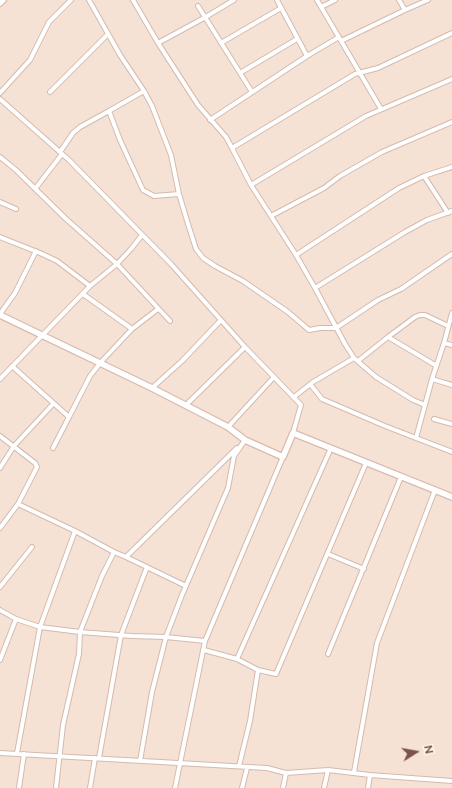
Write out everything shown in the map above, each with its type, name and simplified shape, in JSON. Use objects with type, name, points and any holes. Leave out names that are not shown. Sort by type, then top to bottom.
[{"type":"street","points":[[0,3],[3,0]]},
{"type":"street","points":[[0,92],[30,60],[49,22],[71,0]]},
{"type":"street","points":[[89,0],[152,106],[168,148],[179,194],[196,249],[203,258],[243,281],[288,312],[309,330],[336,328],[378,300],[401,289],[452,254]]},
{"type":"street","points":[[133,0],[158,43],[198,105],[226,138],[251,185],[296,255],[336,328],[356,359],[376,377],[413,400],[425,404]]},
{"type":"street","points":[[158,43],[234,0]]},
{"type":"street","points":[[277,0],[307,56]]},
{"type":"street","points":[[317,0],[381,109]]},
{"type":"street","points":[[321,7],[335,0]]},
{"type":"street","points":[[399,0],[405,10]]},
{"type":"street","points":[[210,120],[307,56],[340,39],[428,0]]},
{"type":"street","points":[[198,6],[204,18],[252,92]]},
{"type":"street","points":[[221,44],[281,8]]},
{"type":"street","points":[[232,148],[355,74],[378,68],[452,33]]},
{"type":"street","points":[[50,92],[108,34]]},
{"type":"street","points":[[240,73],[297,39]]},
{"type":"street","points":[[251,185],[366,116],[452,79]]},
{"type":"street","points":[[36,189],[73,133],[80,127],[144,91]]},
{"type":"street","points":[[0,99],[61,153],[171,264],[245,347],[301,405],[293,433],[205,641],[175,788]]},
{"type":"street","points":[[109,111],[123,147],[143,190],[154,196],[179,194]]},
{"type":"street","points":[[271,216],[324,188],[340,176],[382,152],[452,122]]},
{"type":"street","points":[[0,157],[16,170],[65,218],[117,264],[170,321]]},
{"type":"street","points":[[296,255],[399,188],[424,176],[452,167]]},
{"type":"street","points":[[315,288],[405,232],[427,220],[450,212],[424,176]]},
{"type":"street","points":[[0,202],[16,209]]},
{"type":"street","points":[[0,379],[90,286],[117,264],[142,235]]},
{"type":"street","points":[[0,237],[57,261],[90,286]]},
{"type":"street","points":[[36,251],[15,293],[0,314],[101,362],[228,427],[244,440],[283,457]]},
{"type":"street","points":[[83,294],[132,329]]},
{"type":"street","points":[[53,448],[90,376],[132,329],[158,309]]},
{"type":"street","points":[[416,438],[435,365],[444,342],[452,313]]},
{"type":"street","points":[[294,397],[310,384],[356,359],[415,317],[425,315],[448,326]]},
{"type":"street","points":[[152,388],[221,320]]},
{"type":"street","points":[[388,337],[435,365]]},
{"type":"street","points":[[444,342],[452,345]]},
{"type":"street","points":[[186,405],[245,347]]},
{"type":"street","points":[[12,366],[69,417]]},
{"type":"street","points":[[228,427],[274,377]]},
{"type":"street","points":[[432,379],[452,385]]},
{"type":"street","points":[[310,384],[322,399],[452,452]]},
{"type":"street","points":[[0,468],[14,446],[53,404]]},
{"type":"street","points":[[434,419],[452,424]]},
{"type":"street","points":[[293,433],[452,497]]},
{"type":"street","points":[[0,436],[35,463],[37,467],[18,504],[0,528]]},
{"type":"street","points":[[126,557],[244,440]]},
{"type":"street","points":[[140,761],[152,692],[166,637],[228,488],[234,456],[244,440]]},
{"type":"street","points":[[237,659],[331,448]]},
{"type":"street","points":[[204,650],[237,659],[258,670],[276,674],[366,463]]},
{"type":"street","points":[[328,654],[401,477]]},
{"type":"street","points":[[354,772],[377,643],[435,490]]},
{"type":"street","points":[[18,504],[186,586]]},
{"type":"street","points":[[17,753],[40,627],[75,531]]},
{"type":"street","points":[[0,587],[32,547]]},
{"type":"street","points":[[56,788],[63,725],[79,654],[80,632],[102,576],[114,552]]},
{"type":"street","points":[[328,554],[364,569]]},
{"type":"street","points":[[90,788],[121,635],[147,568]]},
{"type":"street","points":[[0,610],[16,619],[40,627],[80,632],[205,641]]},
{"type":"street","points":[[0,660],[16,619]]},
{"type":"street","points":[[239,766],[250,721],[258,670]]},
{"type":"street","points":[[0,753],[239,766],[247,768],[267,768],[286,773],[328,770],[370,775],[452,780]]},
{"type":"street","points":[[19,788],[24,754]]},
{"type":"street","points":[[242,788],[247,768]]},
{"type":"street","points":[[324,788],[328,770]]},
{"type":"street","points":[[283,788],[286,773]]},
{"type":"street","points":[[368,788],[370,775]]},
{"type":"shaded area","points":[[0,0],[452,0],[452,788],[0,788]]}]
